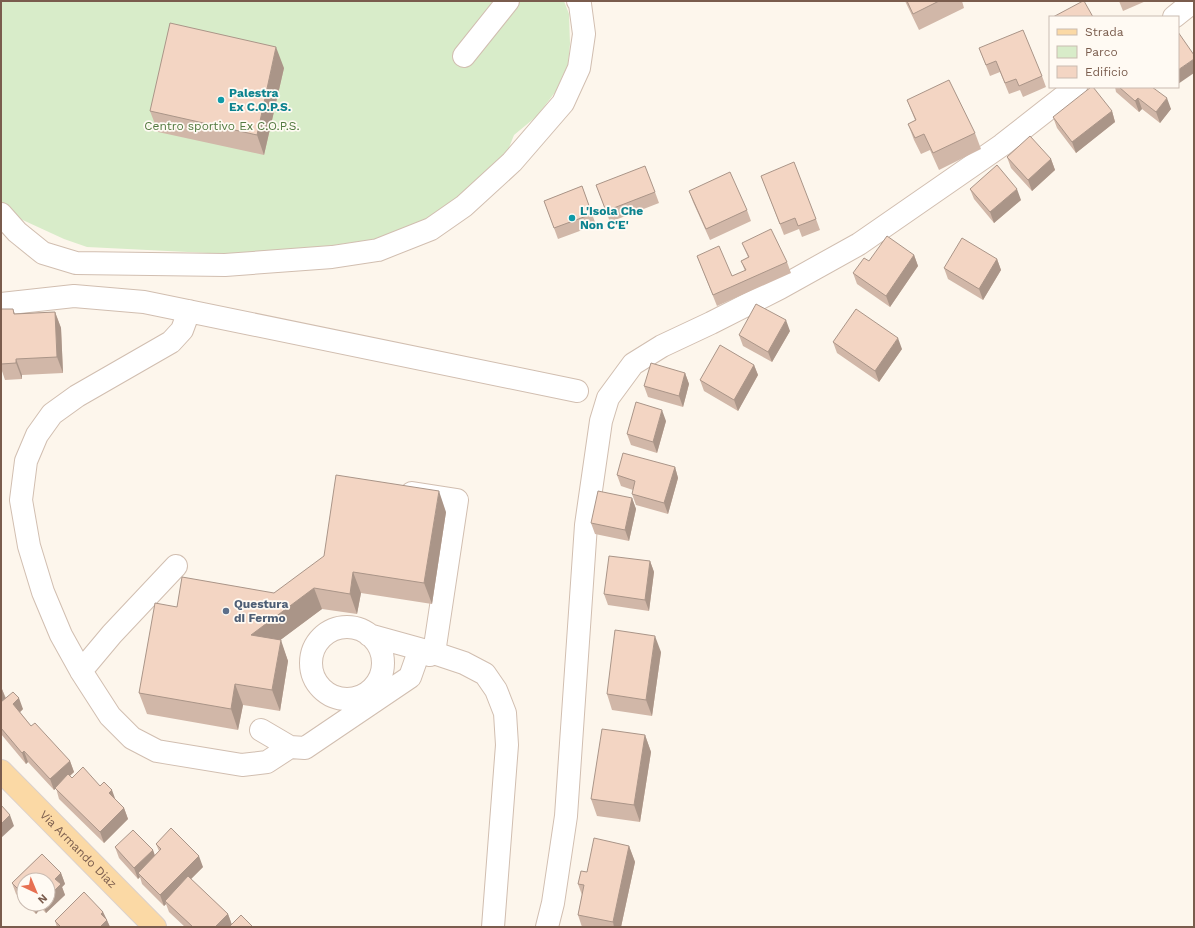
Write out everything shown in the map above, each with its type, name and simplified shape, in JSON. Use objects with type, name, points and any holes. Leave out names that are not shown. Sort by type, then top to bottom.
[{"type":"main road","name":"Via Armando Diaz","points":[[1,771],[155,927]]},
{"type":"street","points":[[464,56],[508,1]]},
{"type":"street","points":[[1,214],[17,232],[43,253],[76,263],[225,265],[332,257],[378,250],[432,228],[464,206],[512,162],[563,102],[579,68],[584,34],[580,4],[578,1]]},
{"type":"street","points":[[1175,16],[1194,1]]},
{"type":"street","points":[[547,927],[553,903],[566,816],[586,525],[601,421],[608,398],[633,364],[662,346],[718,320],[780,288],[859,244],[1002,145],[1075,88]]},
{"type":"street","points":[[74,296],[76,263]]},
{"type":"street","points":[[1,304],[74,296],[144,302],[577,391]]},
{"type":"street","points":[[190,311],[182,330],[171,342],[77,396],[52,414],[37,435],[26,461],[21,500],[29,546],[46,599],[61,635],[81,672],[110,716],[132,738],[157,751],[242,765],[267,762],[290,747]]},
{"type":"street","points":[[261,730],[290,747],[305,748],[410,677],[431,656],[457,500],[395,491]]},
{"type":"street","points":[[81,672],[112,634],[176,566]]},
{"type":"street","points":[[364,695],[353,699],[341,699],[330,695],[321,688],[314,678],[311,667],[312,655],[316,643],[324,634],[335,629],[347,627],[359,629],[370,635],[431,656],[464,663],[485,674],[496,690],[505,713],[507,745],[493,927]]},
{"type":"street","points":[[350,717],[364,695],[380,678],[382,654],[370,635]]},
{"type":"street","points":[[380,678],[431,656]]},
{"type":"green space","name":"Centro sportivo Ex C.O.P.S.","points":[[1,1],[564,1],[569,14],[570,44],[568,66],[556,91],[537,116],[514,135],[506,155],[463,201],[414,229],[376,239],[280,253],[208,253],[87,247],[64,239],[14,216],[1,202]]},
{"type":"building","points":[[907,1],[939,1],[913,14]]},
{"type":"building","points":[[1084,1],[1092,16],[1055,16]]},
{"type":"building","name":"Palestra Ex C.O.P.S.","points":[[170,23],[276,47],[257,135],[150,111]]},
{"type":"building","points":[[1023,30],[1042,76],[1019,86],[1016,79],[1005,83],[996,61],[986,65],[979,48]]},
{"type":"building","points":[[1179,33],[1194,55],[1194,59],[1179,69]]},
{"type":"building","points":[[949,80],[975,133],[933,153],[924,134],[915,138],[908,124],[916,120],[907,100]]},
{"type":"building","points":[[1090,88],[1094,88],[1112,111],[1072,142],[1053,117]]},
{"type":"building","points":[[1120,88],[1153,88],[1167,98],[1156,112],[1138,98],[1135,101]]},
{"type":"building","points":[[1030,136],[1051,159],[1028,180],[1007,157]]},
{"type":"building","points":[[794,162],[816,219],[798,226],[795,218],[780,224],[761,176]]},
{"type":"building","points":[[997,165],[1017,189],[990,212],[970,189]]},
{"type":"building","points":[[645,166],[655,192],[606,211],[596,185]]},
{"type":"building","points":[[730,172],[747,210],[706,229],[689,191]]},
{"type":"building","points":[[582,186],[592,214],[554,228],[544,201]]},
{"type":"building","points":[[771,229],[787,262],[713,295],[697,256],[719,246],[732,276],[746,270],[741,261],[749,257],[742,243]]},
{"type":"building","points":[[887,236],[914,255],[886,296],[853,273],[864,258],[869,261]]},
{"type":"building","points":[[962,238],[997,259],[979,289],[944,268]]},
{"type":"building","points":[[756,304],[786,320],[768,352],[739,335]]},
{"type":"building","points":[[1,309],[13,309],[14,314],[55,312],[57,357],[16,359],[16,363],[1,364]]},
{"type":"building","points":[[856,309],[898,338],[875,371],[833,342]]},
{"type":"building","points":[[720,345],[754,365],[734,400],[700,380]]},
{"type":"building","points":[[651,363],[685,373],[679,396],[644,386]]},
{"type":"building","points":[[636,402],[662,410],[653,442],[627,434]]},
{"type":"building","points":[[623,453],[675,467],[664,503],[632,494],[635,481],[617,475]]},
{"type":"building","name":"Questura di Fermo","points":[[336,475],[439,491],[424,583],[353,572],[350,594],[314,588],[251,635],[281,640],[272,690],[235,684],[231,709],[139,693],[155,603],[177,607],[182,577],[274,593],[324,556]]},
{"type":"building","points":[[598,491],[632,498],[625,530],[591,523]]},
{"type":"building","points":[[609,556],[650,561],[645,600],[604,594]]},
{"type":"building","points":[[615,630],[655,636],[646,700],[607,694]]},
{"type":"building","points":[[13,692],[19,698],[13,704],[31,726],[35,723],[70,761],[50,779],[24,751],[22,753],[1,728],[1,702]]},
{"type":"building","points":[[602,729],[645,735],[634,805],[591,799]]},
{"type":"building","points":[[83,767],[100,786],[104,782],[112,790],[109,793],[124,808],[100,832],[55,788],[68,774],[72,778]]},
{"type":"building","points":[[1,805],[10,815],[1,824]]},
{"type":"building","points":[[171,828],[199,856],[160,895],[138,873],[161,849],[156,844]]},
{"type":"building","points":[[133,830],[153,850],[134,868],[115,847]]},
{"type":"building","points":[[594,838],[629,846],[613,922],[578,915],[584,885],[578,884],[581,871],[587,872]]},
{"type":"building","points":[[42,854],[61,873],[56,878],[56,872],[23,872]]},
{"type":"building","points":[[188,876],[228,914],[215,927],[193,927],[165,901]]},
{"type":"building","points":[[16,879],[16,887],[12,883]]},
{"type":"building","points":[[56,880],[61,884],[56,889]]},
{"type":"building","points":[[84,892],[103,912],[101,914],[107,920],[100,927],[61,927],[55,921]]},
{"type":"building","points":[[241,915],[253,927],[229,927]]},
{"type":"place","name":"Palestra Ex C.O.P.S.","points":[[221,100]]},
{"type":"place","name":"L'Isola Che Non C'E'","points":[[572,218]]},
{"type":"place","name":"Questura di Fermo","points":[[226,611]]}]
